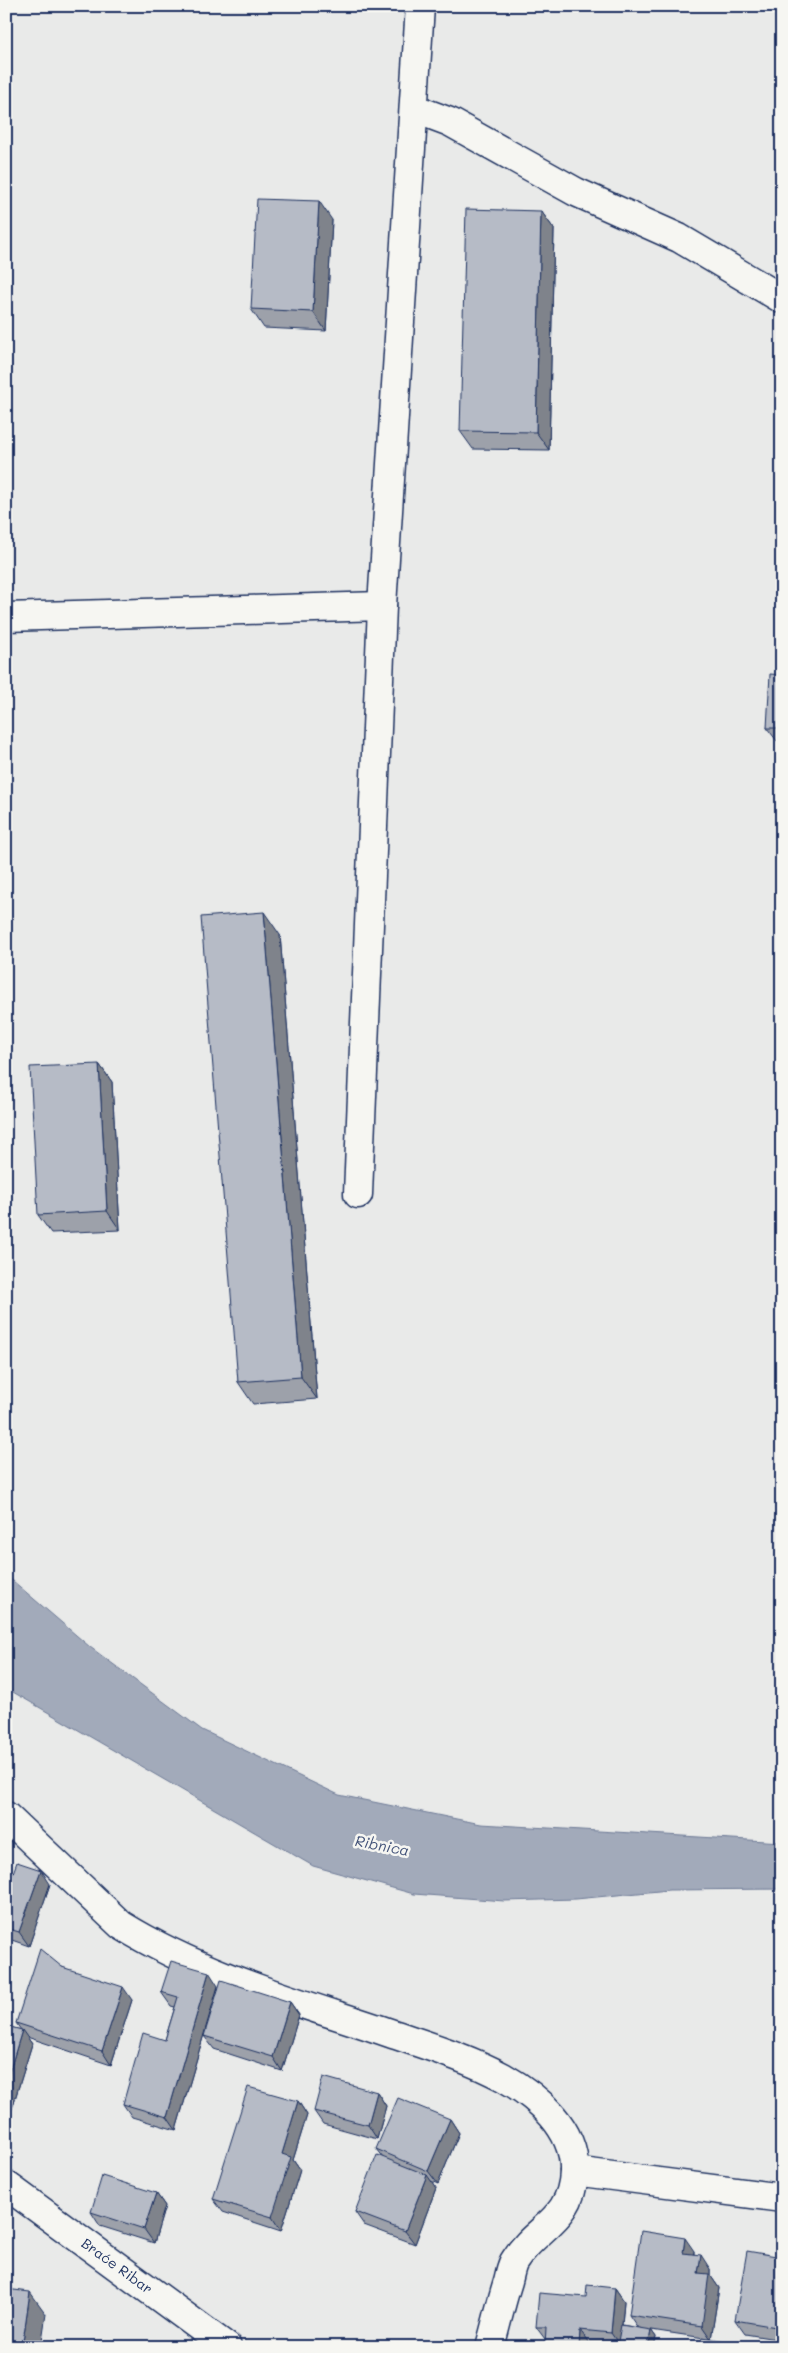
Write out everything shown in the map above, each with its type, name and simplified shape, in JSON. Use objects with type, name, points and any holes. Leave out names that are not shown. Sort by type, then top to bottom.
[{"type":"street","points":[[358,1194],[382,606],[420,6]]},
{"type":"street","points":[[414,112],[426,112],[450,122],[576,192],[679,238],[782,299]]},
{"type":"street","points":[[6,617],[382,606]]},
{"type":"street","points":[[6,1816],[121,1925],[148,1941],[181,1958],[239,1981],[445,2052],[503,2077],[548,2111],[562,2128],[572,2149],[574,2171],[571,2192],[562,2211],[514,2260],[490,2347]]},
{"type":"street","points":[[574,2171],[782,2198]]},
{"type":"street","name":"Braće Ribar","points":[[6,2186],[227,2347]]},
{"type":"water","name":"Ribnica","points":[[6,1575],[90,1647],[202,1730],[339,1795],[481,1824],[782,1842],[782,1889],[669,1890],[576,1899],[504,1901],[414,1894],[313,1866],[6,1688]]},
{"type":"building","points":[[257,199],[319,201],[313,312],[251,309]]},
{"type":"building","points":[[466,209],[541,211],[536,432],[460,431]]},
{"type":"building","points":[[770,674],[782,675],[782,728],[767,728]]},
{"type":"building","points":[[264,912],[301,1377],[238,1382],[201,917]]},
{"type":"building","points":[[99,1064],[107,1211],[38,1215],[30,1067]]},
{"type":"building","points":[[17,1862],[41,1870],[19,1932],[6,1928],[6,1892]]},
{"type":"building","points":[[40,1949],[62,1967],[123,1987],[102,2051],[16,2023]]},
{"type":"building","points":[[171,1961],[209,1972],[167,2117],[123,2104],[143,2033],[165,2040],[178,1997],[161,1992]]},
{"type":"building","points":[[221,1980],[290,2002],[273,2057],[204,2036]]},
{"type":"building","points":[[6,2026],[22,2030],[6,2083]]},
{"type":"building","points":[[323,2077],[377,2092],[368,2125],[314,2111]]},
{"type":"building","points":[[248,2087],[298,2101],[282,2154],[291,2157],[272,2217],[213,2199]]},
{"type":"building","points":[[398,2098],[450,2119],[428,2171],[376,2149]]},
{"type":"building","points":[[377,2155],[427,2175],[405,2231],[355,2212]]},
{"type":"building","points":[[102,2176],[156,2193],[144,2229],[91,2212]]},
{"type":"building","points":[[641,2231],[685,2238],[683,2253],[701,2255],[698,2273],[709,2274],[702,2326],[629,2315]]},
{"type":"building","points":[[747,2251],[782,2257],[782,2328],[735,2320]]},
{"type":"building","points":[[587,2285],[615,2288],[611,2333],[580,2330],[579,2347],[545,2347],[546,2327],[536,2327],[539,2293],[586,2297]]},
{"type":"building","points":[[6,2289],[30,2292],[23,2341],[62,2347],[6,2347]]},
{"type":"building","points":[[621,2325],[651,2330],[648,2347],[617,2347]]},
{"type":"building","points":[[703,2337],[759,2347],[701,2347]]}]
